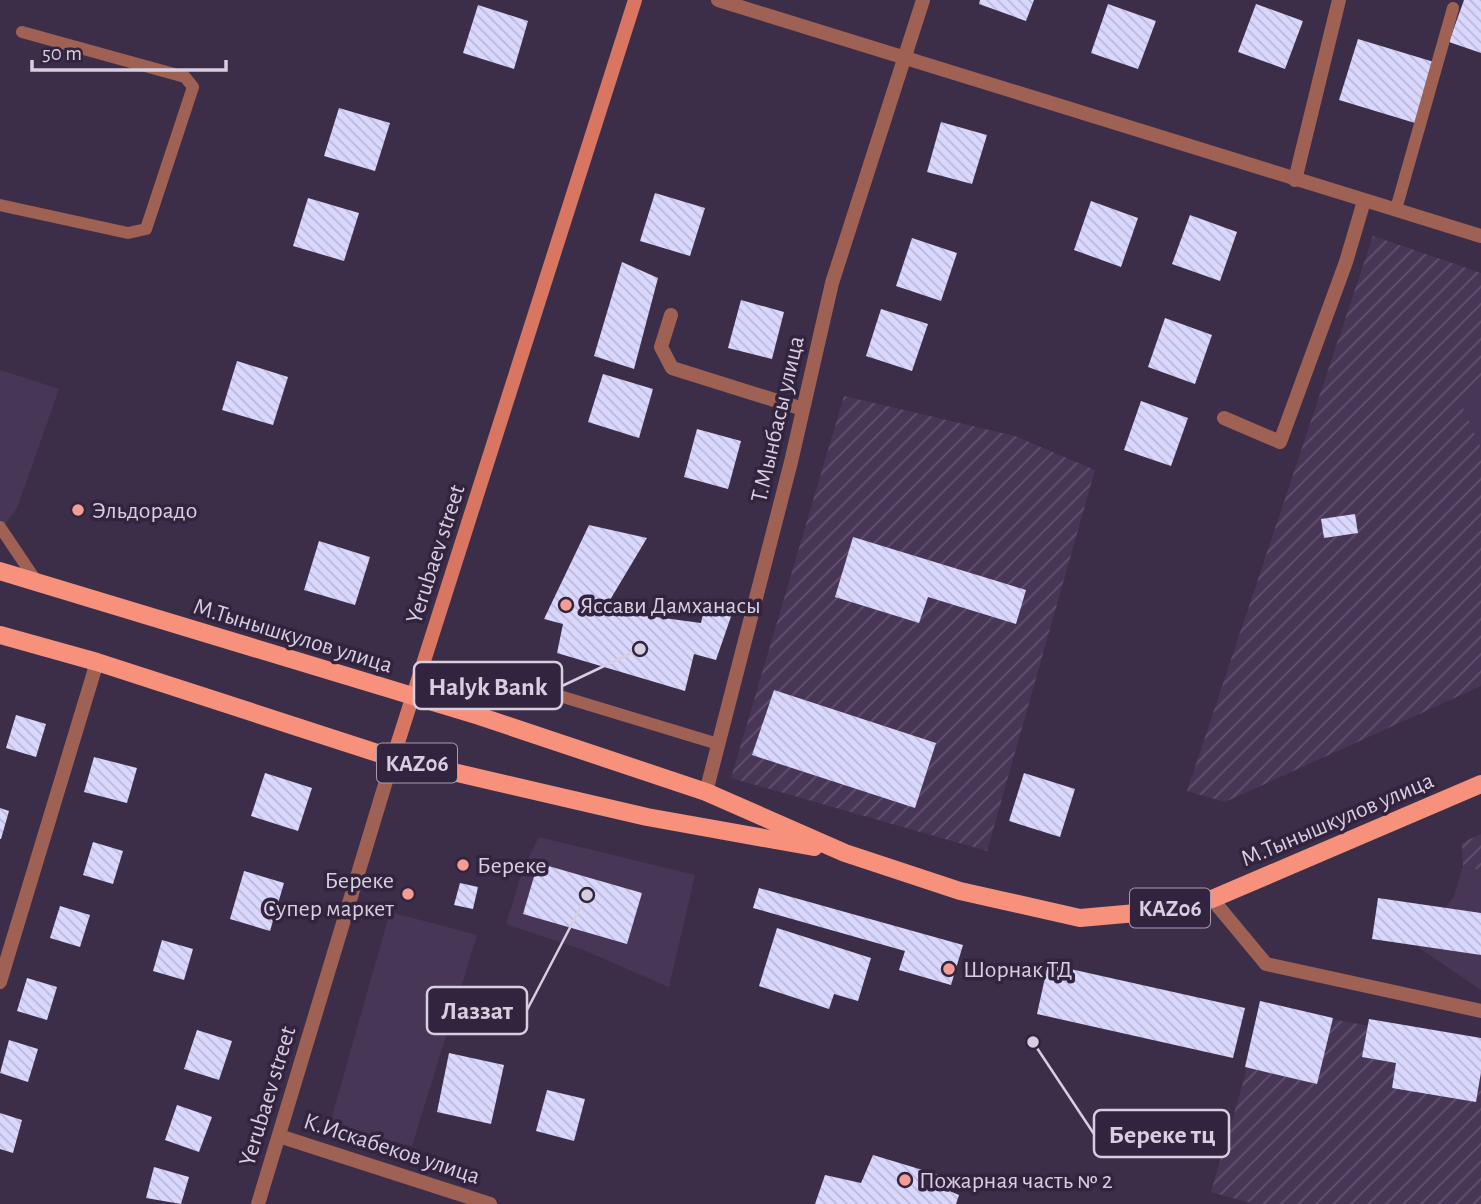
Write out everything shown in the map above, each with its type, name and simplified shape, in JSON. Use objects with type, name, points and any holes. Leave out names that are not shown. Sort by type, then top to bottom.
[{"type":"main road","name":"Yerubaev street","points":[[393,758],[635,0]]},
{"type":"main road","name":"М.Тынышкулов улица","points":[[0,571],[480,716],[706,792],[845,853],[960,891],[1080,918],[1159,911],[1212,899],[1481,784]]},
{"type":"main road","name":"М.Тынышкулов улица","points":[[0,635],[97,662],[393,758],[647,817],[845,853]]},
{"type":"street","points":[[718,0],[1481,236]]},
{"type":"street","name":"Т.Мынбасы улица","points":[[706,792],[832,283],[923,0]]},
{"type":"street","points":[[1295,180],[1339,0]]},
{"type":"street","points":[[1224,418],[1280,442],[1346,262],[1364,201]]},
{"type":"street","points":[[671,315],[661,347],[672,368],[803,408]]},
{"type":"street","points":[[0,982],[97,662]]},
{"type":"street","name":"Yerubaev street","points":[[258,1204],[393,758]]},
{"type":"street","points":[[1212,899],[1266,964],[1481,1011]]},
{"type":"street","name":"К.Искабеков улица","points":[[279,1136],[490,1204]]},
{"type":"lane","points":[[1396,209],[1453,8]]},
{"type":"lane","points":[[0,205],[128,233],[145,229],[193,87],[185,77],[22,32]]},
{"type":"lane","points":[[0,527],[37,582]]},
{"type":"lane","points":[[480,716],[491,685],[507,680],[718,744]]},
{"type":"shaded area","points":[[1373,236],[1481,273],[1481,390],[1459,399],[1481,448],[1481,686],[1225,802],[1187,791]]},
{"type":"shaded area","points":[[0,370],[59,389],[17,508],[0,531]]},
{"type":"shaded area","points":[[1481,390],[1481,448],[1458,398]]},
{"type":"shaded area","points":[[844,396],[1015,436],[1095,470],[987,851],[731,778]]},
{"type":"shaded area","points":[[1481,834],[1481,871],[1463,866],[1462,843]]},
{"type":"shaded area","points":[[539,837],[695,875],[669,987],[581,949],[506,924],[523,869]]},
{"type":"shaded area","points":[[1463,866],[1481,871],[1481,990],[1418,947],[1454,896]]},
{"type":"shaded area","points":[[390,912],[477,935],[412,1146],[329,1127]]},
{"type":"shaded area","points":[[1259,1006],[1481,1046],[1481,1204],[1253,1204],[1211,1192],[1245,1076]]},
{"type":"building","points":[[980,0],[1034,0],[1026,21],[979,4]]},
{"type":"building","points":[[1464,0],[1481,0],[1481,53],[1449,42]]},
{"type":"building","points":[[1108,4],[1156,21],[1138,69],[1091,53]]},
{"type":"building","points":[[1256,4],[1303,21],[1285,69],[1238,52]]},
{"type":"building","points":[[478,5],[528,21],[514,69],[463,53]]},
{"type":"building","points":[[1358,39],[1434,62],[1415,123],[1339,100]]},
{"type":"building","points":[[339,108],[390,123],[375,171],[324,156]]},
{"type":"building","points":[[941,122],[987,135],[972,184],[927,172]]},
{"type":"building","points":[[655,193],[705,208],[690,256],[640,241]]},
{"type":"building","points":[[308,198],[359,213],[344,261],[293,246]]},
{"type":"building","points":[[1091,201],[1138,218],[1121,267],[1074,250]]},
{"type":"building","points":[[1190,215],[1237,232],[1220,281],[1172,264]]},
{"type":"building","points":[[912,238],[957,253],[941,301],[896,286]]},
{"type":"building","points":[[622,262],[658,278],[634,369],[594,356]]},
{"type":"building","points":[[741,300],[784,312],[772,359],[728,348]]},
{"type":"building","points":[[881,309],[928,324],[912,371],[866,356]]},
{"type":"building","points":[[1165,318],[1212,335],[1195,384],[1148,367]]},
{"type":"building","points":[[237,361],[288,377],[273,425],[222,410]]},
{"type":"building","points":[[603,374],[653,389],[639,438],[588,422]]},
{"type":"building","points":[[1141,401],[1188,418],[1171,466],[1124,450]]},
{"type":"building","points":[[697,429],[741,441],[728,489],[684,477]]},
{"type":"building","points":[[1355,514],[1358,533],[1324,538],[1321,519]]},
{"type":"building","points":[[589,525],[647,538],[604,610],[701,623],[706,599],[735,605],[716,660],[694,654],[685,691],[557,653],[563,624],[544,619]]},
{"type":"building","points":[[853,537],[1026,590],[1016,624],[928,597],[919,623],[835,597]]},
{"type":"building","points":[[319,541],[370,557],[355,605],[304,590]]},
{"type":"building","points":[[774,690],[936,743],[915,808],[752,755]]},
{"type":"building","points":[[16,715],[46,724],[36,757],[6,748]]},
{"type":"building","points":[[94,757],[137,768],[127,803],[84,792]]},
{"type":"building","points":[[265,773],[312,788],[298,831],[251,816]]},
{"type":"building","points":[[1024,773],[1075,789],[1060,837],[1009,821]]},
{"type":"building","points":[[0,808],[9,811],[1,839],[0,839]]},
{"type":"building","points":[[93,842],[123,851],[113,884],[83,875]]},
{"type":"building","points":[[538,863],[642,893],[627,944],[523,914]]},
{"type":"building","points":[[244,871],[284,883],[270,931],[230,919]]},
{"type":"building","points":[[460,883],[478,887],[473,909],[454,905]]},
{"type":"building","points":[[759,888],[963,945],[951,985],[899,970],[905,951],[753,908]]},
{"type":"building","points":[[1378,898],[1481,913],[1481,955],[1372,939]]},
{"type":"building","points":[[60,906],[90,915],[80,947],[50,938]]},
{"type":"building","points":[[777,928],[871,958],[858,1001],[834,994],[829,1009],[759,986]]},
{"type":"building","points":[[162,940],[193,949],[184,980],[153,971]]},
{"type":"building","points":[[1048,964],[1245,1008],[1233,1058],[1037,1014]]},
{"type":"building","points":[[27,978],[57,987],[47,1020],[17,1011]]},
{"type":"building","points":[[1260,1001],[1333,1018],[1317,1084],[1245,1067]]},
{"type":"building","points":[[1369,1019],[1481,1038],[1481,1072],[1476,1102],[1392,1088],[1396,1063],[1362,1057]]},
{"type":"building","points":[[197,1030],[232,1041],[219,1080],[184,1069]]},
{"type":"building","points":[[9,1040],[38,1049],[28,1082],[0,1073]]},
{"type":"building","points":[[449,1053],[504,1065],[491,1124],[437,1112]]},
{"type":"building","points":[[547,1090],[585,1099],[574,1141],[536,1131]]},
{"type":"building","points":[[177,1105],[212,1117],[199,1152],[165,1140]]},
{"type":"building","points":[[0,1113],[22,1120],[13,1153],[0,1149]]},
{"type":"building","name":"Пожарная часть № 2","points":[[873,1155],[949,1178],[945,1189],[959,1195],[956,1204],[815,1204],[825,1175],[861,1183]]},
{"type":"building","points":[[154,1167],[189,1177],[181,1204],[146,1198]]},
{"type":"place","name":"Эльдорадо","points":[[78,510]]},
{"type":"place","name":"Яссави Дамханасы","points":[[566,605]]},
{"type":"place","name":"Halyk Bank","points":[[640,649]]},
{"type":"place","name":"Береке","points":[[463,865]]},
{"type":"place","name":"Береке Супер маркет","points":[[408,894]]},
{"type":"place","name":"Лаззат","points":[[587,895]]},
{"type":"place","name":"Шорнак ТД","points":[[949,969]]},
{"type":"place","name":"Береке тц","points":[[1033,1042]]},
{"type":"place","name":"Пожарная часть № 2","points":[[905,1180]]}]
